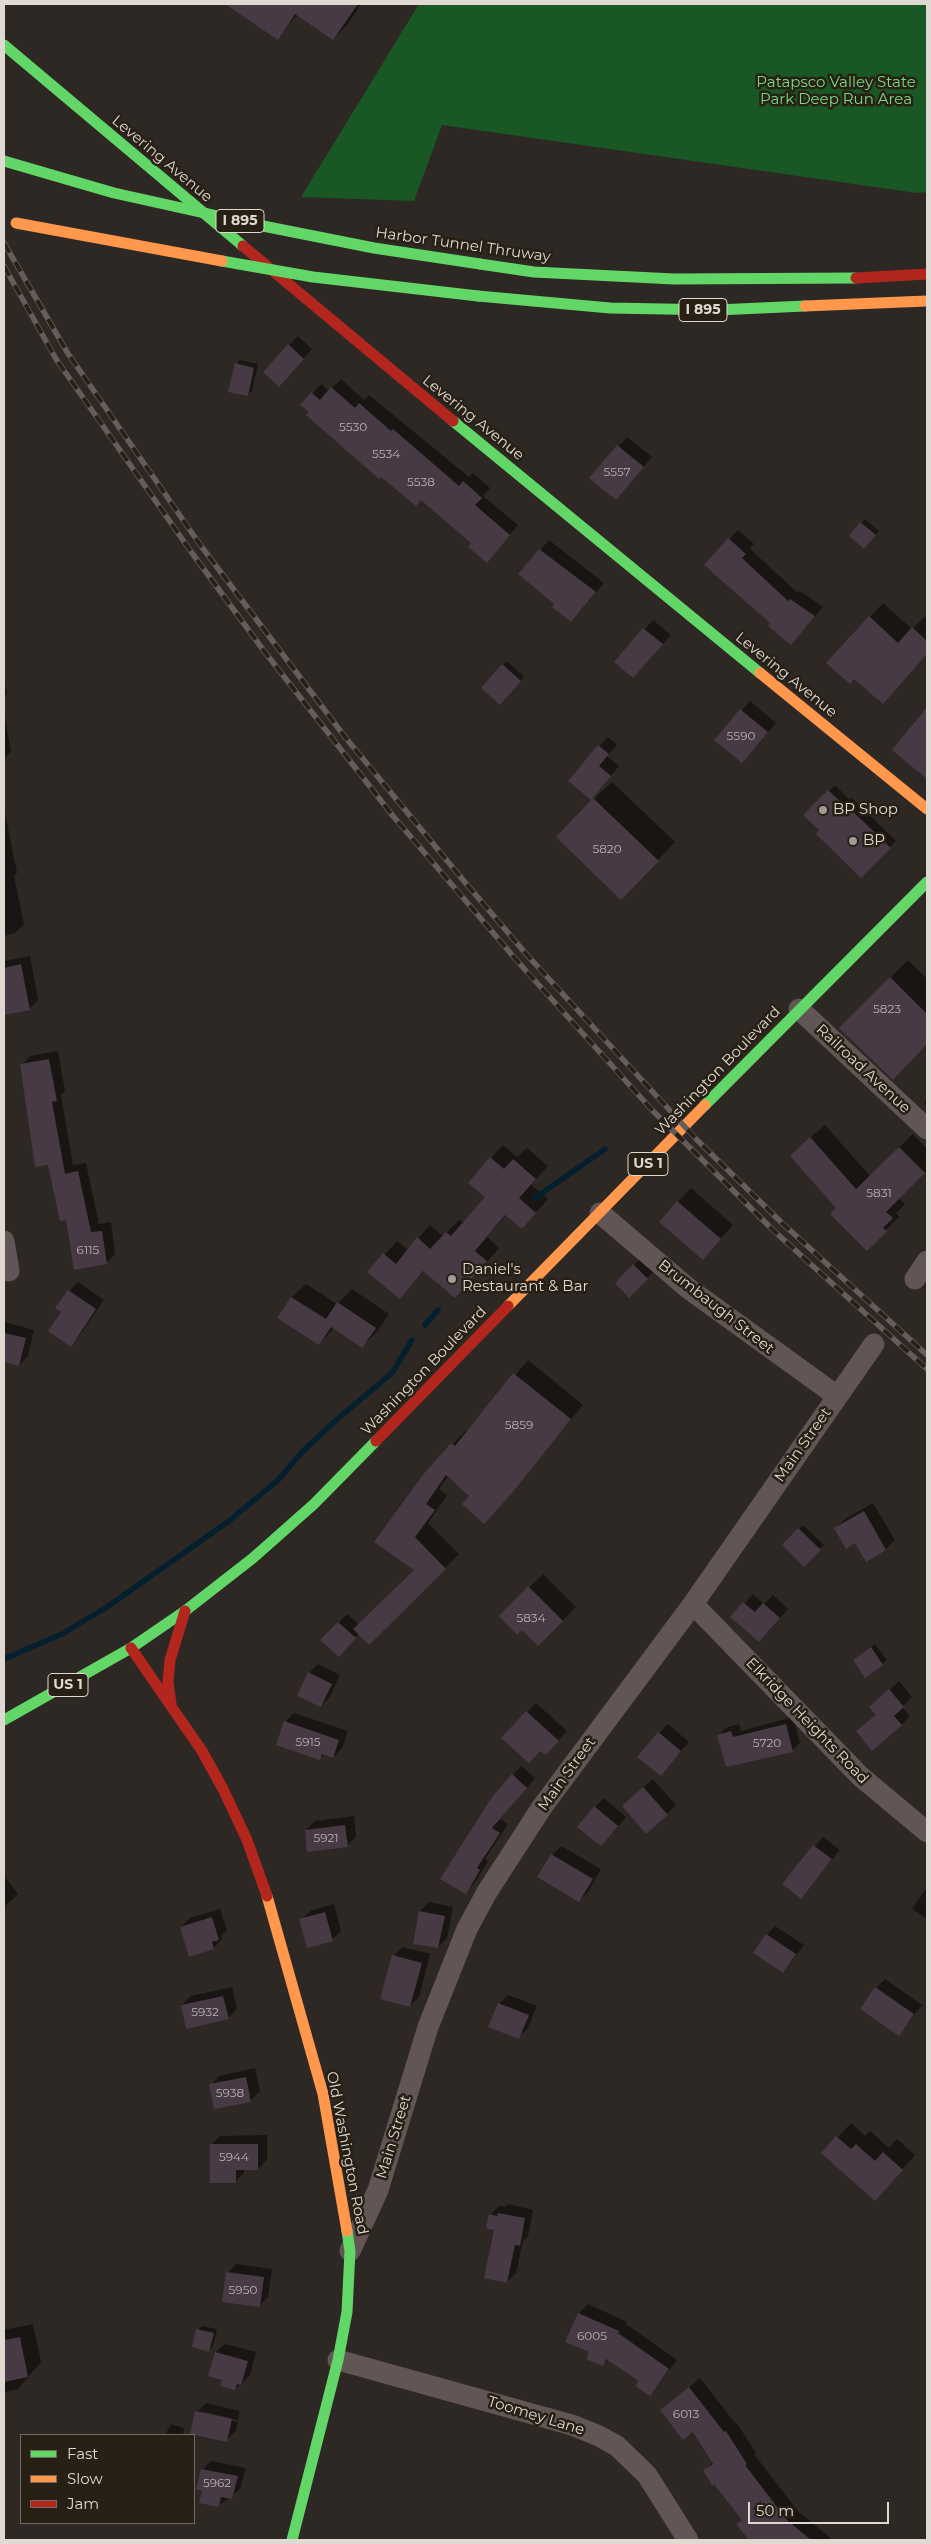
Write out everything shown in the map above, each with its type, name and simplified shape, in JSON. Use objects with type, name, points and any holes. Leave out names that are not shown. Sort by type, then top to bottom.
[{"type":"main road","name":"Levering Avenue","points":[[4,45],[414,389],[927,809]]},
{"type":"main road","name":"Harbor Tunnel Thruway","points":[[4,161],[114,193],[263,226],[374,248],[534,272],[674,279],[779,280],[927,274]]},
{"type":"main road","name":"I 895","points":[[4,219],[181,254],[313,277],[478,296],[610,308],[717,310],[927,301]]},
{"type":"main road","name":"Washington Boulevard","points":[[4,1720],[131,1648],[185,1611],[253,1558],[314,1504],[799,1009],[927,882]]},
{"type":"main road","name":"Old Washington Road","points":[[171,1704],[168,1682],[170,1660],[185,1611]]},
{"type":"main road","name":"Old Washington Road","points":[[131,1648],[171,1704],[223,1789],[262,1880],[323,2094],[334,2148],[350,2251],[347,2312],[338,2360],[292,2540]]},
{"type":"street","name":"Railroad Avenue","points":[[799,1009],[927,1129]]},
{"type":"street","name":"Brumbaugh Street","points":[[600,1213],[689,1289],[837,1396]]},
{"type":"street","points":[[4,1241],[9,1271]]},
{"type":"street","points":[[915,1279],[927,1262]]},
{"type":"street","name":"Main Street","points":[[350,2251],[378,2190],[428,2027],[471,1922],[497,1876],[542,1807],[693,1604],[874,1344]]},
{"type":"street","name":"Elkridge Heights Road","points":[[693,1604],[860,1776],[927,1832]]},
{"type":"street","name":"Toomey Lane","points":[[338,2360],[572,2425],[599,2436],[617,2446],[647,2475],[688,2540]]},
{"type":"green space","name":"Patapsco Valley State Park Deep Run Area","points":[[419,4],[927,4],[927,192],[917,193],[442,125],[414,201],[301,197]]},
{"type":"building","points":[[225,4],[358,4],[333,40],[295,14],[278,40]]},
{"type":"building","points":[[288,344],[304,359],[279,387],[263,372]]},
{"type":"building","points":[[235,363],[254,368],[248,396],[228,392]]},
{"type":"building","points":[[331,387],[355,408],[359,403],[391,431],[393,429],[459,486],[463,481],[482,498],[475,505],[510,535],[487,563],[468,547],[471,543],[421,500],[416,506],[381,477],[379,479],[306,415],[309,412],[300,405],[311,392],[320,400]]},
{"type":"building","points":[[617,445],[644,467],[616,500],[589,478]]},
{"type":"building","points":[[860,522],[876,535],[864,549],[849,536]]},
{"type":"building","points":[[728,538],[746,554],[742,558],[788,601],[790,599],[815,616],[791,645],[768,626],[770,623],[704,565]]},
{"type":"building","points":[[539,549],[596,592],[571,622],[552,607],[554,604],[518,574]]},
{"type":"building","points":[[869,616],[898,643],[912,627],[927,641],[927,654],[883,704],[854,679],[850,684],[826,663]]},
{"type":"building","points":[[643,628],[663,644],[633,678],[614,662]]},
{"type":"building","points":[[502,664],[521,681],[500,705],[481,688]]},
{"type":"building","points":[[927,707],[927,779],[892,750]]},
{"type":"building","points":[[740,709],[768,732],[742,763],[714,740]]},
{"type":"building","points":[[598,745],[609,754],[599,766],[611,776],[591,800],[568,781]]},
{"type":"building","name":"BP","points":[[828,790],[891,848],[861,878],[816,834],[819,830],[803,815]]},
{"type":"building","points":[[593,798],[659,861],[621,900],[556,837]]},
{"type":"building","points":[[21,964],[30,1010],[4,1015],[4,968]]},
{"type":"building","points":[[890,977],[927,1014],[927,1044],[893,1080],[839,1028]]},
{"type":"building","points":[[49,1059],[57,1101],[52,1102],[65,1174],[78,1171],[91,1232],[102,1231],[107,1264],[74,1270],[66,1220],[60,1221],[48,1165],[35,1167],[20,1064]]},
{"type":"building","points":[[810,1137],[856,1189],[899,1147],[925,1173],[886,1212],[893,1218],[883,1228],[887,1231],[867,1251],[830,1214],[836,1208],[790,1156]]},
{"type":"building","points":[[490,1157],[504,1169],[513,1159],[536,1179],[519,1198],[536,1213],[522,1229],[505,1215],[475,1251],[487,1261],[455,1298],[423,1271],[400,1299],[367,1272],[383,1253],[396,1264],[417,1237],[430,1249],[446,1232],[451,1236],[485,1197],[468,1183]]},
{"type":"building","points":[[677,1201],[721,1239],[703,1260],[659,1222]]},
{"type":"building","points":[[633,1264],[648,1279],[629,1298],[615,1283]]},
{"type":"building","points":[[68,1290],[96,1309],[71,1347],[48,1331],[61,1312],[55,1308]]},
{"type":"building","points":[[291,1297],[326,1319],[337,1302],[376,1328],[362,1348],[331,1327],[319,1345],[277,1318]]},
{"type":"building","points":[[4,1333],[26,1338],[19,1366],[4,1362]]},
{"type":"building","points":[[513,1373],[571,1419],[512,1493],[484,1524],[462,1504],[469,1496],[446,1475],[426,1504],[435,1510],[415,1537],[446,1569],[369,1645],[353,1629],[414,1570],[374,1542],[422,1476],[451,1443],[455,1446]]},
{"type":"building","points":[[864,1511],[886,1550],[866,1562],[855,1543],[846,1549],[834,1528]]},
{"type":"building","points":[[798,1528],[821,1550],[804,1567],[782,1545]]},
{"type":"building","points":[[528,1586],[563,1621],[538,1646],[522,1630],[517,1635],[499,1616]]},
{"type":"building","points":[[743,1602],[755,1612],[763,1603],[780,1618],[759,1642],[730,1617]]},
{"type":"building","points":[[338,1622],[356,1638],[339,1657],[320,1640]]},
{"type":"building","points":[[871,1647],[883,1665],[865,1678],[853,1660]]},
{"type":"building","points":[[308,1672],[332,1684],[321,1707],[297,1696]]},
{"type":"building","points":[[889,1689],[904,1707],[894,1716],[902,1725],[872,1751],[856,1731],[876,1715],[869,1707]]},
{"type":"building","points":[[526,1711],[559,1741],[546,1755],[540,1751],[529,1763],[501,1738]]},
{"type":"building","points":[[284,1721],[339,1740],[333,1758],[322,1754],[320,1760],[276,1745]]},
{"type":"building","points":[[786,1724],[793,1752],[726,1767],[717,1735],[731,1731],[733,1737]]},
{"type":"building","points":[[658,1732],[681,1751],[661,1776],[637,1757]]},
{"type":"building","points":[[512,1774],[527,1788],[492,1828],[500,1833],[477,1868],[480,1870],[466,1894],[440,1879],[492,1797]]},
{"type":"building","points":[[643,1787],[668,1815],[646,1834],[622,1806]]},
{"type":"building","points":[[594,1806],[618,1826],[601,1846],[577,1827]]},
{"type":"building","points":[[345,1825],[348,1847],[307,1852],[305,1830]]},
{"type":"building","points":[[813,1845],[832,1859],[801,1899],[782,1884]]},
{"type":"building","points":[[551,1854],[593,1879],[579,1902],[537,1877]]},
{"type":"building","points":[[419,1911],[445,1916],[438,1948],[413,1944]]},
{"type":"building","points":[[325,1912],[333,1941],[307,1948],[299,1919]]},
{"type":"building","points":[[212,1917],[219,1940],[212,1942],[214,1949],[189,1957],[180,1927]]},
{"type":"building","points":[[766,1934],[796,1954],[783,1973],[753,1953]]},
{"type":"building","points":[[392,1955],[422,1963],[410,2007],[380,1999]]},
{"type":"building","points":[[875,1987],[914,2014],[899,2036],[860,2009]]},
{"type":"building","points":[[223,1996],[229,2019],[186,2029],[181,2005]]},
{"type":"building","points":[[498,2003],[529,2015],[519,2039],[488,2027]]},
{"type":"building","points":[[246,2077],[251,2102],[214,2109],[209,2084]]},
{"type":"building","points":[[836,2136],[851,2149],[856,2144],[875,2161],[883,2152],[903,2170],[875,2201],[821,2153]]},
{"type":"building","points":[[210,2144],[258,2144],[258,2170],[236,2170],[236,2183],[210,2183]]},
{"type":"building","points":[[498,2213],[525,2218],[520,2246],[515,2245],[507,2283],[484,2278],[494,2230],[486,2228],[489,2214],[497,2216]]},
{"type":"building","points":[[226,2272],[264,2277],[260,2307],[222,2302]]},
{"type":"building","points":[[578,2313],[619,2331],[618,2333],[669,2369],[650,2396],[635,2386],[639,2381],[606,2359],[603,2366],[586,2359],[589,2352],[565,2342]]},
{"type":"building","points":[[196,2329],[214,2333],[209,2352],[192,2347]]},
{"type":"building","points":[[20,2337],[28,2377],[4,2382],[4,2340]]},
{"type":"building","points":[[215,2352],[248,2361],[241,2385],[237,2384],[235,2390],[220,2386],[222,2380],[208,2376]]},
{"type":"building","points":[[689,2387],[724,2432],[726,2431],[747,2464],[745,2465],[787,2520],[811,2540],[749,2540],[736,2524],[742,2520],[714,2484],[712,2485],[703,2470],[713,2464],[693,2432],[683,2440],[660,2410]]},
{"type":"building","points":[[195,2411],[232,2419],[227,2442],[190,2434]]},
{"type":"building","points":[[201,2469],[238,2476],[232,2499],[221,2497],[219,2507],[199,2503],[202,2491],[196,2489]]},
{"type":"waterway","points":[[535,1198],[605,1149]]},
{"type":"waterway","points":[[425,1325],[438,1310]]},
{"type":"waterway","points":[[4,1659],[62,1634],[107,1607],[229,1521],[278,1480],[303,1451],[335,1421],[392,1373],[412,1340]]},
{"type":"railway","points":[[4,243],[67,352],[201,546],[345,737],[463,880],[527,955],[697,1140],[782,1223],[927,1355]]},
{"type":"railway","points":[[4,266],[56,359],[192,553],[264,651],[393,816],[519,963],[653,1111],[774,1231],[927,1369]]},
{"type":"traffic: fast","points":[[4,45],[243,246]]},
{"type":"traffic: fast","points":[[4,161],[114,193],[263,226],[374,248],[480,264]]},
{"type":"traffic: fast","points":[[222,261],[313,277],[478,296]]},
{"type":"traffic: fast","points":[[480,264],[534,272],[674,279],[856,278]]},
{"type":"traffic: fast","points":[[478,296],[610,308],[717,310],[805,306]]},
{"type":"traffic: fast","points":[[453,421],[760,673]]},
{"type":"traffic: fast","points":[[705,1105],[927,882]]},
{"type":"traffic: fast","points":[[4,1720],[131,1648],[185,1611],[253,1558],[314,1504],[376,1441]]},
{"type":"traffic: fast","points":[[292,2540],[338,2360],[347,2312],[350,2251],[347,2231]]},
{"type":"traffic: slow","points":[[16,223],[222,261]]},
{"type":"traffic: slow","points":[[805,306],[927,301]]},
{"type":"traffic: slow","points":[[760,673],[927,809]]},
{"type":"traffic: slow","points":[[508,1306],[705,1105]]},
{"type":"traffic: slow","points":[[267,1896],[323,2094],[347,2231]]},
{"type":"traffic: jam","points":[[243,246],[453,421]]},
{"type":"traffic: jam","points":[[856,278],[927,274]]},
{"type":"traffic: jam","points":[[376,1441],[508,1306]]},
{"type":"traffic: jam","points":[[171,1704],[168,1682],[170,1660],[185,1611]]},
{"type":"traffic: jam","points":[[131,1648],[202,1751],[223,1789],[247,1840],[267,1896]]},
{"type":"place","name":"BP Shop","points":[[823,810]]},
{"type":"place","name":"BP","points":[[853,841]]},
{"type":"place","name":"Daniel's Restaurant & Bar","points":[[452,1279]]}]
